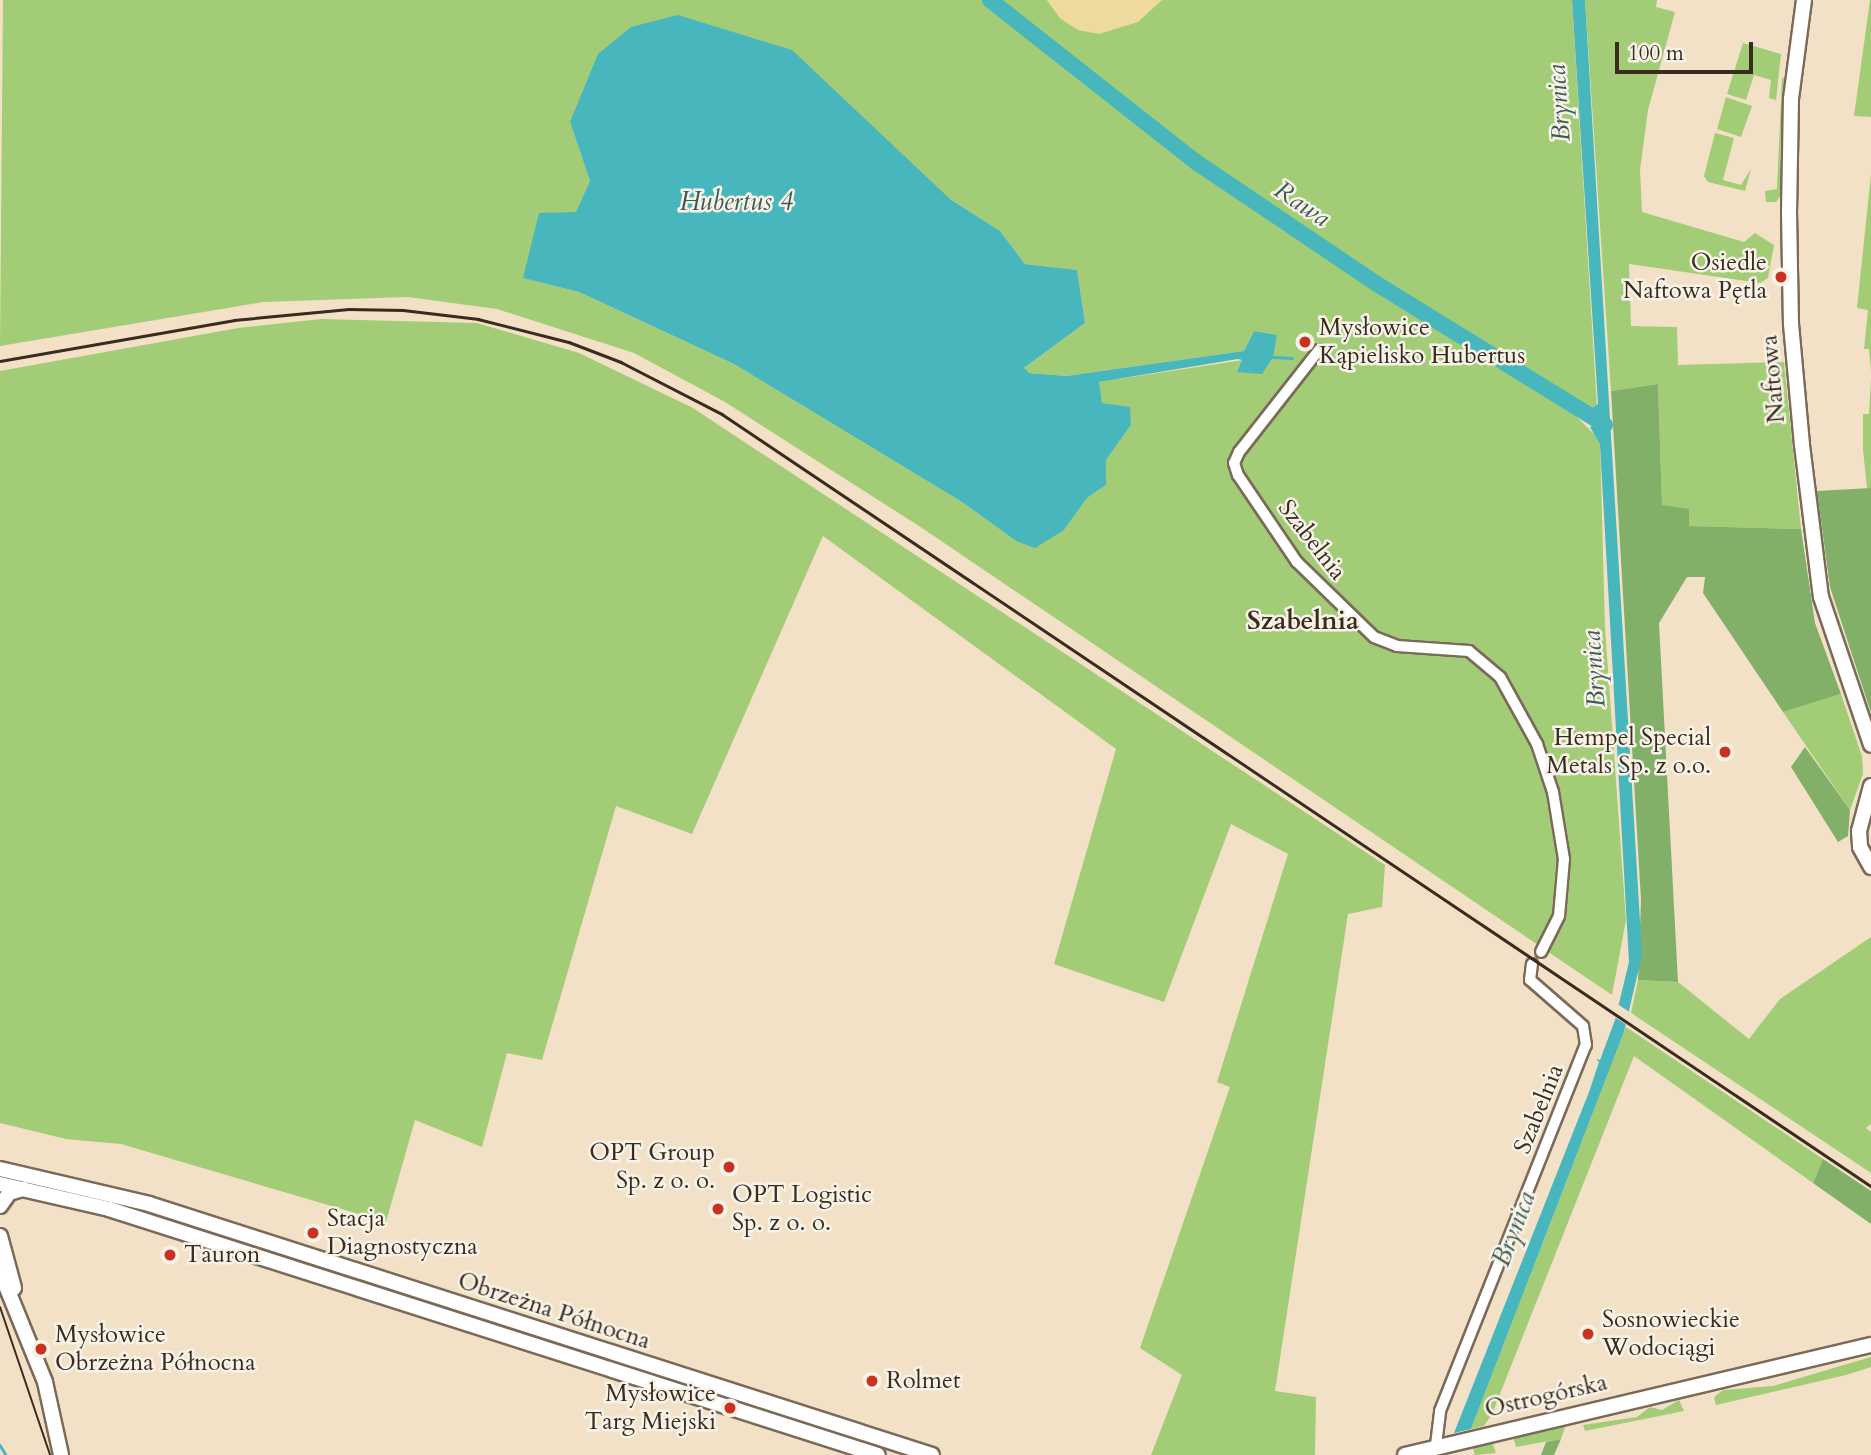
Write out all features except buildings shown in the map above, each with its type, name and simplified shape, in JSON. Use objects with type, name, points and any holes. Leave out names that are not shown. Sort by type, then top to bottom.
[{"type":"street","name":"Naftowa","points":[[1804,0],[1789,148],[1791,311],[1800,418],[1821,597],[1871,746]]},
{"type":"street","name":"Szabelnia","points":[[1319,350],[1239,452],[1234,463],[1238,475],[1297,562],[1374,637],[1397,646],[1469,651],[1500,677],[1538,744],[1553,792],[1564,859],[1559,916],[1541,952]]},
{"type":"street","points":[[1871,786],[1858,831],[1860,847],[1871,867]]},
{"type":"street","name":"Szabelnia","points":[[1438,1445],[1440,1411],[1586,1045],[1583,1026],[1530,980],[1532,964]]},
{"type":"street","name":"Obrzeżna Północna","points":[[0,1169],[149,1204],[932,1455]]},
{"type":"street","name":"Obrzeżna Północna","points":[[0,1184],[109,1209],[878,1455]]},
{"type":"street","points":[[0,1206],[9,1193],[23,1189]]},
{"type":"street","points":[[0,1236],[20,1313],[56,1416],[61,1455]]},
{"type":"street","points":[[0,1272],[20,1313]]},
{"type":"street","points":[[471,1324],[475,1309]]},
{"type":"street","name":"Ostrogórska","points":[[1405,1455],[1478,1435],[1871,1345]]},
{"type":"street","points":[[793,1429],[798,1412]]},
{"type":"green space","points":[[3,0],[985,0],[1140,126],[1567,407],[1600,440],[1605,628],[1626,920],[1612,995],[922,528],[725,402],[634,353],[497,309],[408,297],[263,302],[0,346]],"holes":[[[570,122],[950,199],[1000,231],[1025,264],[1077,270],[1085,323],[1023,369],[1029,373],[1066,376],[1244,351],[1254,331],[1277,336],[1237,371],[1243,360],[1098,382],[1102,403],[1131,425],[1106,460],[1106,485],[1087,498],[1064,530],[1016,541],[962,502],[734,364],[579,292],[524,278],[539,214],[576,213],[590,181]]]},
{"type":"green space","points":[[993,0],[1047,0],[1061,19],[1162,0],[1572,0],[1597,407],[1589,410],[1569,403],[1306,235],[1152,129]]},
{"type":"green space","points":[[1585,0],[1657,0],[1656,7],[1675,12],[1648,110],[1640,170],[1642,212],[1744,242],[1755,233],[1774,245],[1768,278],[1760,283],[1629,264],[1631,326],[1677,327],[1678,365],[1784,362],[1801,529],[1689,526],[1662,506],[1658,384],[1611,391]]},
{"type":"green space","points":[[1870,0],[1871,117],[1854,116]]},
{"type":"green space","points":[[1743,43],[1781,54],[1776,100],[1769,98],[1771,80],[1754,75],[1746,100],[1727,94]]},
{"type":"green space","points":[[1782,77],[1787,82],[1784,191],[1776,202],[1766,202],[1765,191],[1777,189]]},
{"type":"green space","points":[[1726,97],[1752,106],[1741,137],[1717,129]]},
{"type":"green space","points":[[1715,133],[1734,138],[1723,180],[1741,185],[1751,169],[1745,191],[1708,182],[1704,176]]},
{"type":"green space","points":[[1871,174],[1871,371],[1869,349],[1864,349],[1868,310],[1857,308]]},
{"type":"green space","points":[[321,319],[477,323],[579,353],[693,408],[1385,865],[1382,907],[1348,914],[1275,1391],[1316,1397],[1315,1455],[1151,1455],[1182,1375],[1140,1348],[1230,1087],[1217,1082],[1288,854],[1231,824],[1164,1002],[1054,964],[1116,749],[823,536],[692,834],[616,806],[542,1060],[507,1053],[482,1147],[415,1120],[386,1222],[121,1144],[66,1139],[0,1123],[0,371],[238,328]]},
{"type":"green space","points":[[1871,379],[1871,488],[1867,488],[1863,414],[1869,414]]},
{"type":"green space","points":[[1658,384],[1662,505],[1689,509],[1689,526],[1801,529],[1815,623],[1841,694],[1783,712],[1703,593],[1705,577],[1687,577],[1659,623],[1678,982],[1638,980],[1641,900],[1611,391]]},
{"type":"green space","points":[[1871,488],[1871,713],[1830,587],[1817,491]]},
{"type":"green space","points":[[1841,694],[1862,756],[1863,774],[1850,810],[1783,712]]},
{"type":"green space","points":[[1805,747],[1850,810],[1848,836],[1838,842],[1791,767]]},
{"type":"green space","points":[[1871,937],[1871,1124],[1866,1128],[1871,1132],[1871,1173],[1631,1013],[1638,980],[1678,982],[1749,1039],[1780,999]]},
{"type":"green space","points":[[1626,1027],[1823,1159],[1813,1183],[1634,1056],[1492,1414],[1484,1426],[1471,1429]]},
{"type":"green space","points":[[1823,1159],[1871,1191],[1871,1224],[1813,1183]]},
{"type":"green space","points":[[1871,1357],[1871,1367],[1846,1375],[1716,1405],[1714,1397],[1723,1390],[1773,1386]]},
{"type":"green space","points":[[1679,1400],[1684,1411],[1585,1431],[1583,1425],[1637,1417],[1650,1407],[1662,1410]]},
{"type":"green space","points":[[1566,1424],[1561,1439],[1516,1447],[1512,1433]]},
{"type":"green space","points":[[1561,1439],[1554,1455],[1541,1455],[1546,1442]]},
{"type":"green space","points":[[1491,1440],[1496,1453],[1475,1455],[1472,1444]]},
{"type":"sand","points":[[1047,0],[1162,0],[1138,22],[1099,34],[1078,30],[1061,19]]},
{"type":"water","points":[[1572,0],[1585,0],[1642,955],[1624,1032],[1471,1429],[1454,1433],[1589,1092],[1599,1062],[1596,1059],[1600,1060],[1615,1020],[1629,962],[1600,444],[1590,427],[1598,423],[1589,410],[1598,404]]},
{"type":"water","name":"Hubertus 4","points":[[678,15],[792,50],[950,199],[1000,231],[1025,264],[1077,270],[1085,323],[1024,368],[1029,373],[1066,376],[1244,351],[1254,331],[1277,335],[1273,357],[1262,374],[1237,372],[1242,360],[1238,359],[1099,382],[1102,403],[1130,407],[1131,425],[1106,460],[1106,485],[1087,498],[1064,530],[1035,548],[1016,541],[962,502],[734,364],[579,292],[523,278],[539,213],[576,212],[590,181],[570,122],[598,54],[631,27]]},
{"type":"pier","points":[[1616,1003],[1634,1015],[1630,1027],[1613,1016]]},
{"type":"waterway","name":"Rawa","points":[[990,0],[1196,162],[1377,284],[1605,425]]},
{"type":"waterway","name":"Rawa","points":[[1395,301],[1397,296]]},
{"type":"waterway","points":[[1273,357],[1292,358]]},
{"type":"waterway","points":[[0,1445],[6,1455]]},
{"type":"tram line","points":[[0,1307],[50,1455]]},
{"type":"railway","points":[[0,361],[234,320],[348,309],[403,310],[478,319],[569,342],[621,362],[722,414],[1871,1186]]},
{"type":"place","name":"Osiedle Naftowa Pętla","points":[[1781,277]]},
{"type":"place","name":"Mysłowice Kąpielisko Hubertus","points":[[1305,342]]},
{"type":"place","name":"Hempel Special Metals Sp. z o.o.","points":[[1725,752]]},
{"type":"place","name":"OPT Group Sp. z o. o.","points":[[729,1167]]},
{"type":"place","name":"OPT Logistic Sp. z o. o.","points":[[718,1209]]},
{"type":"place","name":"Stacja Diagnostyczna","points":[[313,1233]]},
{"type":"place","name":"Tauron","points":[[170,1255]]},
{"type":"place","name":"Sosnowieckie Wodociągi","points":[[1588,1334]]},
{"type":"place","name":"Mysłowice Obrzeżna Północna","points":[[41,1349]]},
{"type":"place","name":"Rolmet","points":[[872,1381]]},
{"type":"place","name":"Mysłowice Targ Miejski","points":[[730,1408]]},
{"type":"district","name":"Szabelnia","points":[[1303,621]]},
{"type":"water label","name":"Brynica","points":[[1559,103]]},
{"type":"water label","name":"Brynica","points":[[1594,669]]},
{"type":"water label","name":"Brynica","points":[[1514,1229]]}]
